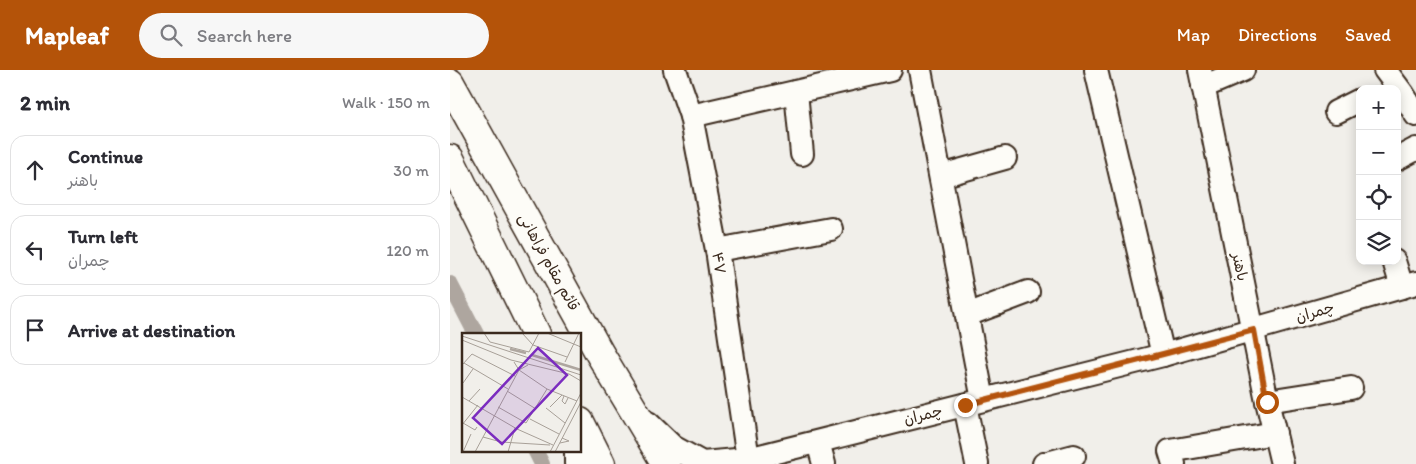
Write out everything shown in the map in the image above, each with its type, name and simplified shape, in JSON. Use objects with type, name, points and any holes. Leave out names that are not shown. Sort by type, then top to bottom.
[{"type":"main road","name":"قائم مقام فراهانی","points":[[450,83],[600,354],[666,464]]},
{"type":"main road","points":[[450,159],[536,333]]},
{"type":"main road","points":[[581,424],[601,464]]},
{"type":"street","name":"۴۷","points":[[675,70],[691,116],[717,250],[746,461]]},
{"type":"street","points":[[691,116],[890,70]]},
{"type":"street","points":[[920,70],[966,315],[978,464]]},
{"type":"street","points":[[1096,70],[1163,354]]},
{"type":"street","points":[[1201,78],[1243,70]]},
{"type":"street","name":"باهنر","points":[[1201,78],[1254,330],[1267,402],[1282,464]]},
{"type":"street","points":[[1387,80],[1416,115]]},
{"type":"street","points":[[796,92],[802,154]]},
{"type":"street","points":[[1336,112],[1356,102]]},
{"type":"street","points":[[1401,157],[1416,149]]},
{"type":"street","points":[[940,176],[1005,158]]},
{"type":"street","points":[[717,250],[831,229]]},
{"type":"street","points":[[1396,265],[1409,285]]},
{"type":"street","name":"چمران","points":[[600,354],[643,418],[673,447],[702,463],[746,461],[1254,330],[1409,285]]},
{"type":"street","points":[[966,315],[1028,292]]},
{"type":"street","points":[[1267,402],[1351,388]]},
{"type":"street","points":[[1174,464],[1170,452],[1274,433]]},
{"type":"street","points":[[818,442],[824,464]]},
{"type":"street","points":[[1044,464],[1074,456]]},
{"type":"waterway","points":[[450,284],[475,333]]},
{"type":"waterway","points":[[536,452],[542,464]]},
{"type":"route","points":[[965,405],[1254,330],[1267,402]]}]
